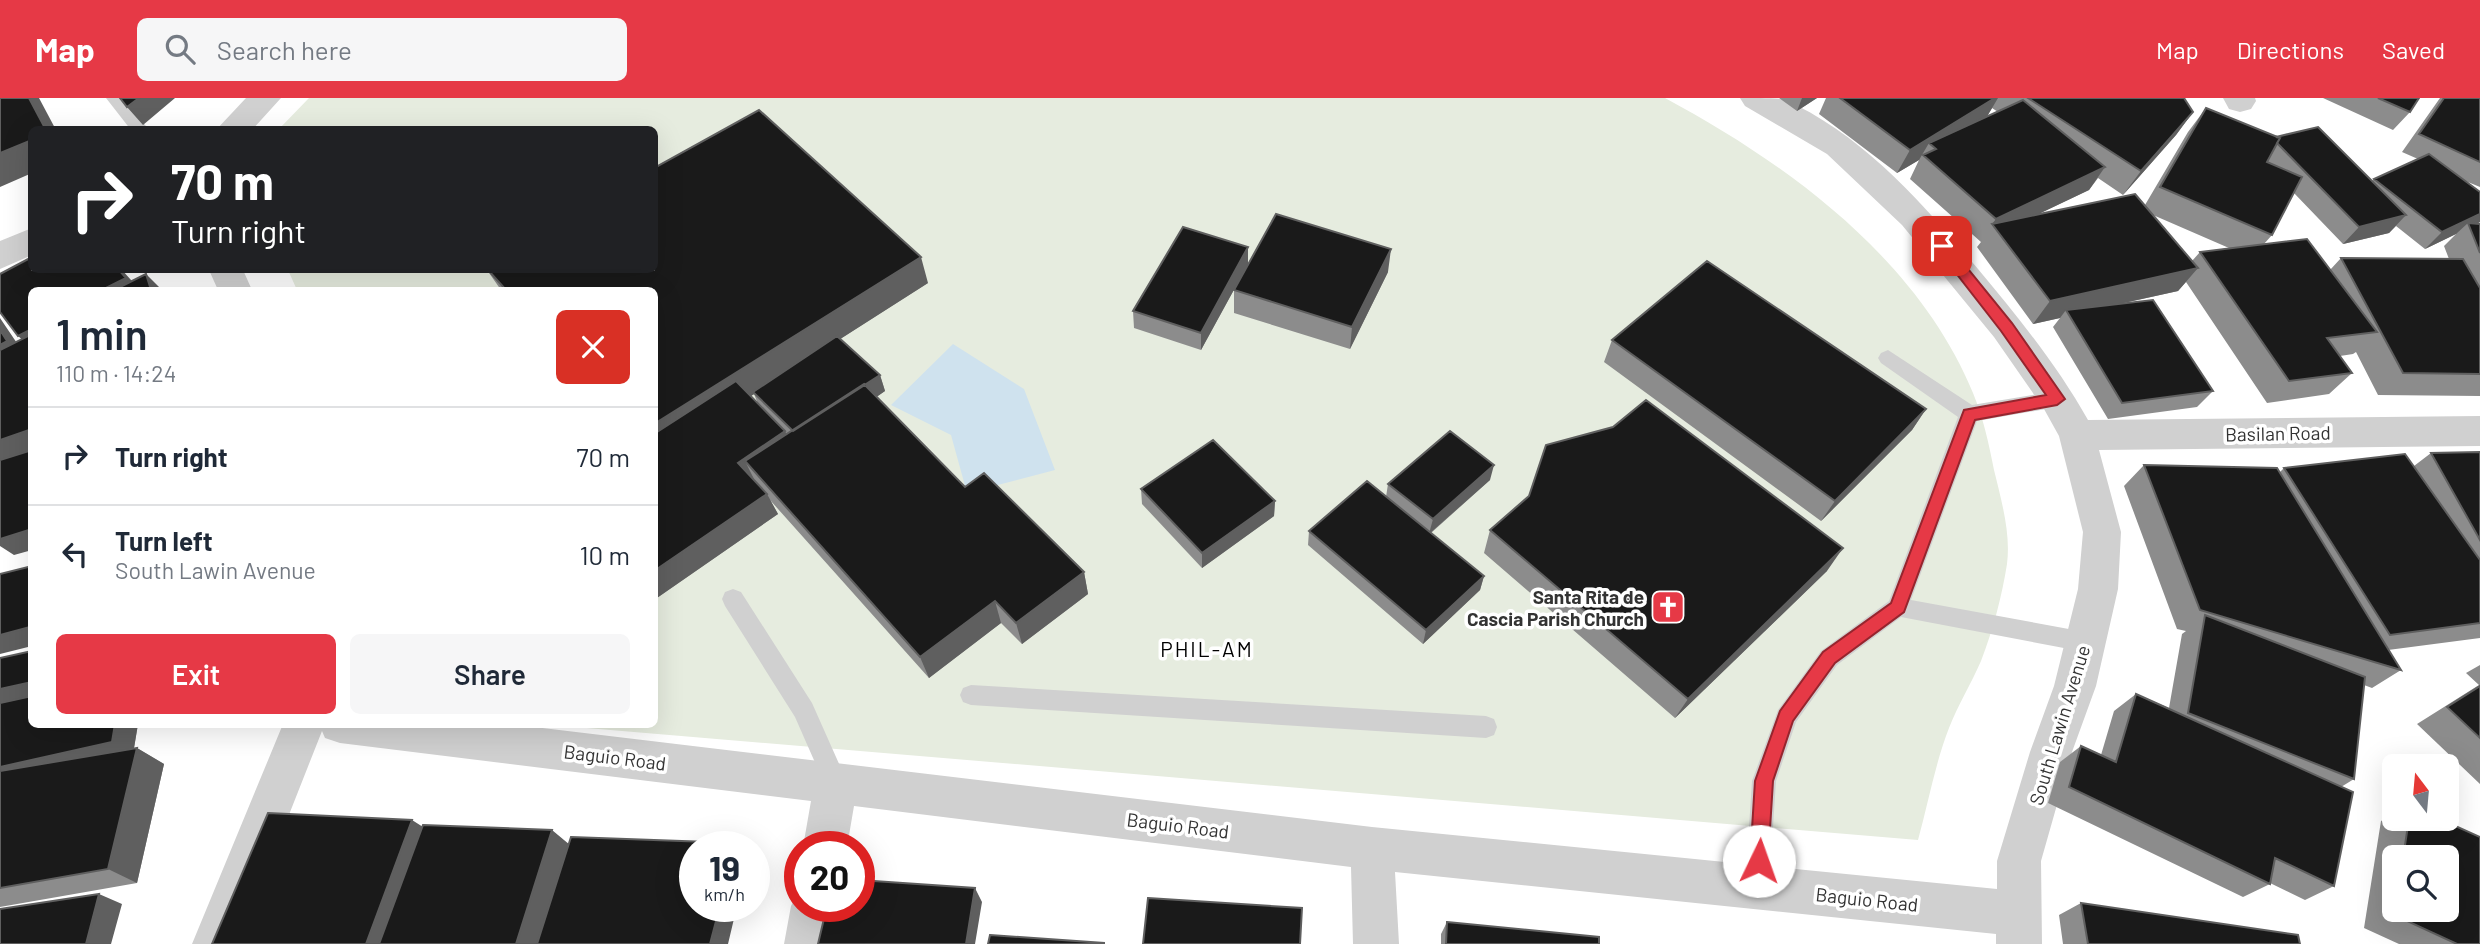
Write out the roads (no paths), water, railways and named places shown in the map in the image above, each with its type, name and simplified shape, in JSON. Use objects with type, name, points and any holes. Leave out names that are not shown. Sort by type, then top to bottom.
[{"type":"street","points":[[236,126],[264,98]]},
{"type":"street","name":"South Lawin Avenue","points":[[1756,98],[1838,146],[1914,216],[2006,327],[2057,399],[2077,435],[2102,532],[2098,589],[2075,686],[2051,752],[2019,860],[2019,929]]},
{"type":"street","points":[[0,256],[28,242]]},
{"type":"street","name":"Basilan Road","points":[[2077,435],[2480,431]]},
{"type":"street","points":[[215,944],[302,728]]},
{"type":"street","name":"Baguio Road","points":[[373,728],[1371,848],[1757,888],[2019,929]]},
{"type":"street","points":[[828,831],[836,784]]},
{"type":"street","points":[[1371,848],[1376,944]]},
{"type":"street","points":[[807,944],[811,922]]},
{"type":"lane","points":[[115,98],[138,126]]},
{"type":"lane","points":[[1888,358],[1969,414],[2057,399]]},
{"type":"lane","points":[[1757,888],[1764,781],[1786,717],[1829,658],[1898,607],[1969,414]]},
{"type":"lane","points":[[733,599],[804,710],[836,784]]},
{"type":"lane","points":[[1898,607],[2085,642]]},
{"type":"lane","points":[[971,695],[1486,727]]},
{"type":"water","points":[[953,344],[1024,389],[1055,470],[967,493],[951,435],[891,405]]},
{"type":"place","name":"Santa Rita de Cascia Parish Church","points":[[1668,607]]},
{"type":"district","name":"PHIL-AM","points":[[1207,648]]}]
